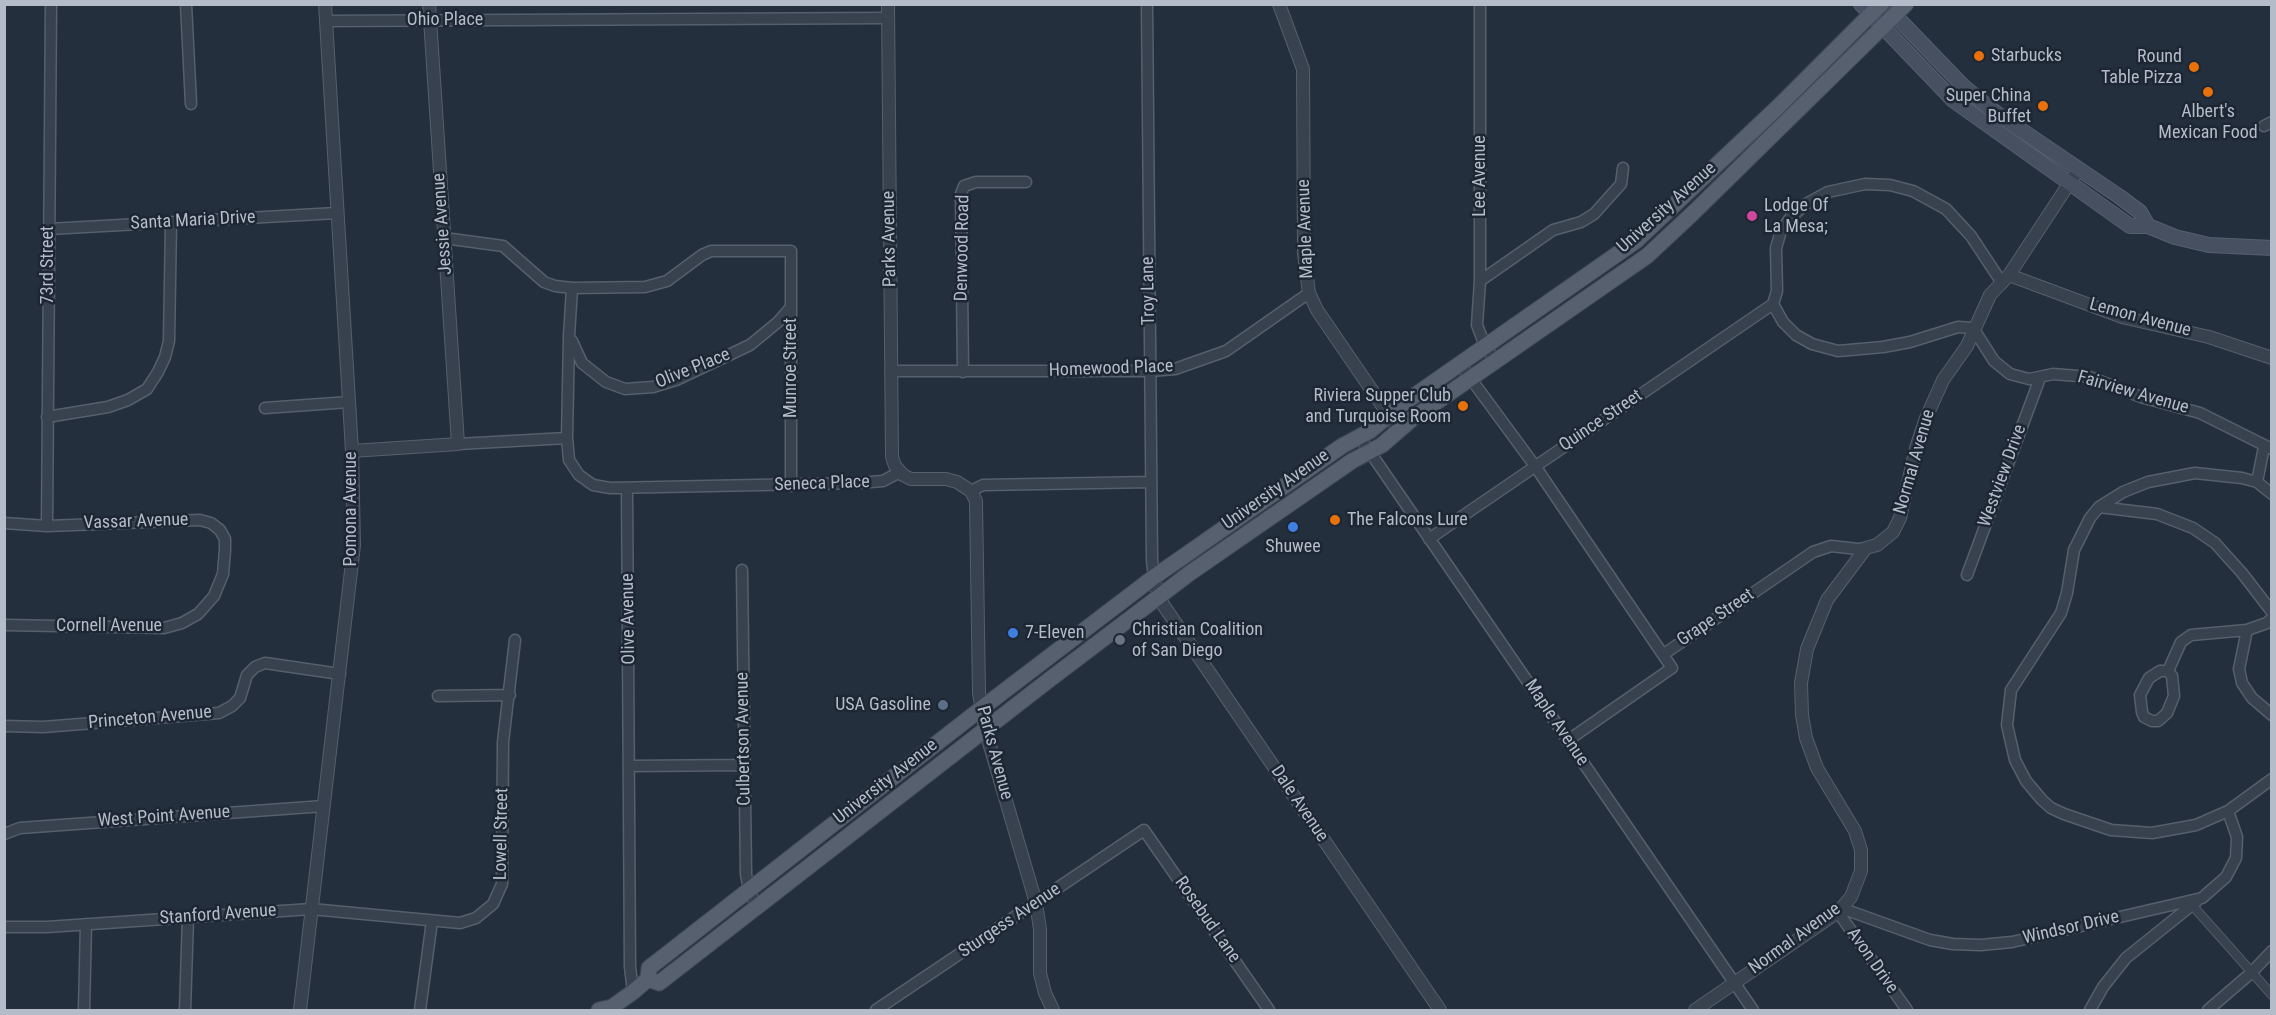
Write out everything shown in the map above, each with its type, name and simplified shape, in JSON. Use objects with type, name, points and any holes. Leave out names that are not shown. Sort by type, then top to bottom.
[{"type":"main road","name":"University Avenue","points":[[609,1010],[648,979],[649,968],[982,708],[1154,578],[1297,476],[1370,431],[1485,346],[1636,241],[1878,9],[1906,4]]},
{"type":"main road","name":"University Avenue","points":[[648,979],[659,983],[1158,597],[1352,461],[1370,452],[1470,379],[1647,256],[1882,28],[1878,9]]},
{"type":"main road","points":[[1878,9],[1995,113],[2140,212],[2148,226]]},
{"type":"main road","points":[[1882,28],[1953,100],[2130,226],[2148,226],[2175,237],[2209,245],[2271,248]]},
{"type":"street","name":"73rd Street","points":[[47,526],[51,4]]},
{"type":"street","points":[[186,4],[191,104]]},
{"type":"street","name":"Pomona Avenue","points":[[300,1011],[354,544],[352,451],[325,4]]},
{"type":"street","name":"Jessie Avenue","points":[[429,4],[458,444]]},
{"type":"street","name":"Troy Lane","points":[[1147,4],[1151,482],[1154,578]]},
{"type":"street","name":"Maple Avenue","points":[[1279,4],[1303,69],[1304,254],[1309,293],[1317,310],[1399,430]]},
{"type":"street","name":"Lee Avenue","points":[[1480,4],[1480,281],[1477,325],[1485,346]]},
{"type":"street","name":"Ohio Place","points":[[326,21],[430,21],[888,11]]},
{"type":"street","name":"Parks Avenue","points":[[888,11],[892,457],[900,472]]},
{"type":"street","points":[[1480,281],[1553,230],[1581,222],[1594,214],[1620,184],[1623,168]]},
{"type":"street","name":"Normal Avenue","points":[[1695,1011],[1840,910],[1851,897],[1862,871],[1862,850],[1855,831],[1815,761],[1805,729],[1801,683],[1807,649],[1827,600],[1866,548],[1876,545],[1893,532],[1900,518],[1916,448],[1943,380],[1967,346],[1973,328],[1990,295],[2005,279],[2078,170]]},
{"type":"street","name":"Denwood Road","points":[[963,372],[961,194],[964,186],[976,182],[1026,182]]},
{"type":"street","points":[[1973,328],[1958,327],[1910,342],[1846,351],[1829,350],[1812,344],[1796,335],[1783,322],[1773,304],[1777,291],[1776,248],[1781,231],[1790,218],[1806,204],[1828,192],[1865,184],[1890,185],[1913,191],[1946,209],[1967,231],[2005,279]]},
{"type":"street","name":"Santa Maria Drive","points":[[49,229],[337,213]]},
{"type":"street","points":[[47,417],[108,407],[128,400],[147,388],[158,372],[169,341],[171,223]]},
{"type":"street","points":[[444,238],[503,246],[544,282],[572,288],[567,438],[569,460],[579,475],[593,485],[627,488]]},
{"type":"street","name":"Munroe Street","points":[[572,288],[636,287],[667,281],[711,251],[790,250],[791,486]]},
{"type":"street","name":"Lemon Avenue","points":[[2005,279],[2122,318],[2209,337],[2271,358]]},
{"type":"street","name":"Homewood Place","points":[[892,371],[1150,371],[1175,369],[1220,355],[1309,293]]},
{"type":"street","name":"Quince Street","points":[[1429,539],[1773,304]]},
{"type":"street","name":"Olive Place","points":[[569,336],[582,363],[600,378],[618,387],[639,389],[669,383],[750,345],[778,322],[790,307]]},
{"type":"street","name":"Fairview Avenue","points":[[1973,328],[1994,361],[2004,370],[2022,378],[2040,378],[2053,374],[2090,377],[2141,397],[2200,413],[2268,448]]},
{"type":"street","points":[[1485,346],[1496,361]]},
{"type":"street","points":[[1460,364],[1535,466],[1664,654]]},
{"type":"street","name":"Westview Drive","points":[[1967,575],[2040,378]]},
{"type":"street","points":[[265,408],[349,402]]},
{"type":"street","name":"Maple Avenue","points":[[1359,436],[1655,864],[1753,1011]]},
{"type":"street","points":[[352,451],[567,438]]},
{"type":"street","points":[[2257,482],[2268,448]]},
{"type":"street","points":[[900,472],[911,479],[946,479],[957,482],[970,491],[983,485],[1151,482]]},
{"type":"street","name":"Seneca Place","points":[[627,488],[791,486],[883,481],[900,472]]},
{"type":"street","points":[[2271,494],[2257,482],[2218,474],[2179,475],[2135,487],[2099,507],[2090,518],[2074,550],[2061,613],[2011,690],[2007,725],[2014,760],[2026,781],[2051,808],[2100,827],[2138,833],[2167,831],[2196,825],[2228,811],[2271,779]]},
{"type":"street","name":"Olive Avenue","points":[[627,488],[630,967],[633,992]]},
{"type":"street","name":"Parks Avenue","points":[[970,491],[976,501],[978,674],[985,729],[1036,903],[1040,929],[1040,972],[1045,993],[1053,1011]]},
{"type":"street","points":[[2099,507],[2157,514],[2193,528],[2215,543],[2242,573],[2271,612]]},
{"type":"street","name":"Vassar Avenue","points":[[4,523],[47,526],[176,519],[206,521],[217,527],[225,539],[223,574]]},
{"type":"street","name":"Grape Street","points":[[1568,741],[1672,668],[1664,654],[1813,552],[1831,546],[1866,548]]},
{"type":"street","name":"Culbertson Avenue","points":[[742,570],[746,874],[749,890],[757,907]]},
{"type":"street","name":"Cornell Avenue","points":[[4,625],[144,628],[173,626],[190,619],[205,608],[214,596],[223,574]]},
{"type":"street","points":[[1154,578],[1158,597]]},
{"type":"street","name":"Dale Avenue","points":[[1158,597],[1440,1011]]},
{"type":"street","points":[[2168,671],[2181,642],[2191,635],[2247,630],[2267,623],[2271,618]]},
{"type":"street","points":[[2247,630],[2239,669],[2242,683],[2252,698],[2271,715]]},
{"type":"street","name":"Lowell Street","points":[[432,921],[460,923],[472,920],[489,910],[500,891],[503,869],[503,742],[515,640]]},
{"type":"street","name":"Princeton Avenue","points":[[4,726],[43,726],[219,712],[232,706],[240,698],[247,675],[255,667],[265,663],[340,674]]},
{"type":"street","points":[[2168,671],[2172,676],[2175,689],[2172,702],[2163,717],[2158,721],[2151,721],[2144,717],[2142,712],[2140,701],[2142,690],[2154,674],[2168,671]]},
{"type":"street","points":[[438,696],[510,695]]},
{"type":"street","points":[[630,766],[744,765]]},
{"type":"street","name":"West Point Avenue","points":[[4,834],[20,828],[324,806]]},
{"type":"street","name":"Windsor Drive","points":[[1840,910],[1930,940],[1981,945],[2012,942],[2202,898],[2226,877],[2236,858],[2237,837],[2228,811]]},
{"type":"street","name":"Sturgess Avenue","points":[[876,1011],[1144,830]]},
{"type":"street","name":"Rosebud Lane","points":[[1144,830],[1269,1011]]},
{"type":"street","points":[[2090,1011],[2103,987],[2126,958],[2202,898]]},
{"type":"street","points":[[2192,905],[2271,995]]},
{"type":"street","name":"Stanford Avenue","points":[[4,927],[86,924],[311,909],[432,921]]},
{"type":"street","name":"Avon Drive","points":[[1840,910],[1906,1011]]},
{"type":"street","points":[[185,1011],[188,917]]},
{"type":"street","points":[[420,1011],[432,921]]},
{"type":"street","points":[[84,1011],[86,924]]},
{"type":"street","points":[[2208,1011],[2271,951]]},
{"type":"place","name":"Starbucks","points":[[1979,56]]},
{"type":"place","name":"Round Table Pizza","points":[[2194,67]]},
{"type":"place","name":"Albert's Mexican Food","points":[[2208,92]]},
{"type":"place","name":"Super China Buffet","points":[[2043,106]]},
{"type":"place","name":"Lodge Of La Mesa;","points":[[1752,216]]},
{"type":"place","name":"Riviera Supper Club and Turquoise Room","points":[[1463,406]]},
{"type":"place","name":"The Falcons Lure","points":[[1335,520]]},
{"type":"place","name":"Shuwee","points":[[1293,527]]},
{"type":"place","name":"7-Eleven","points":[[1013,633]]},
{"type":"place","name":"Christian Coalition of San Diego","points":[[1120,640]]},
{"type":"place","name":"USA Gasoline","points":[[943,705]]}]
